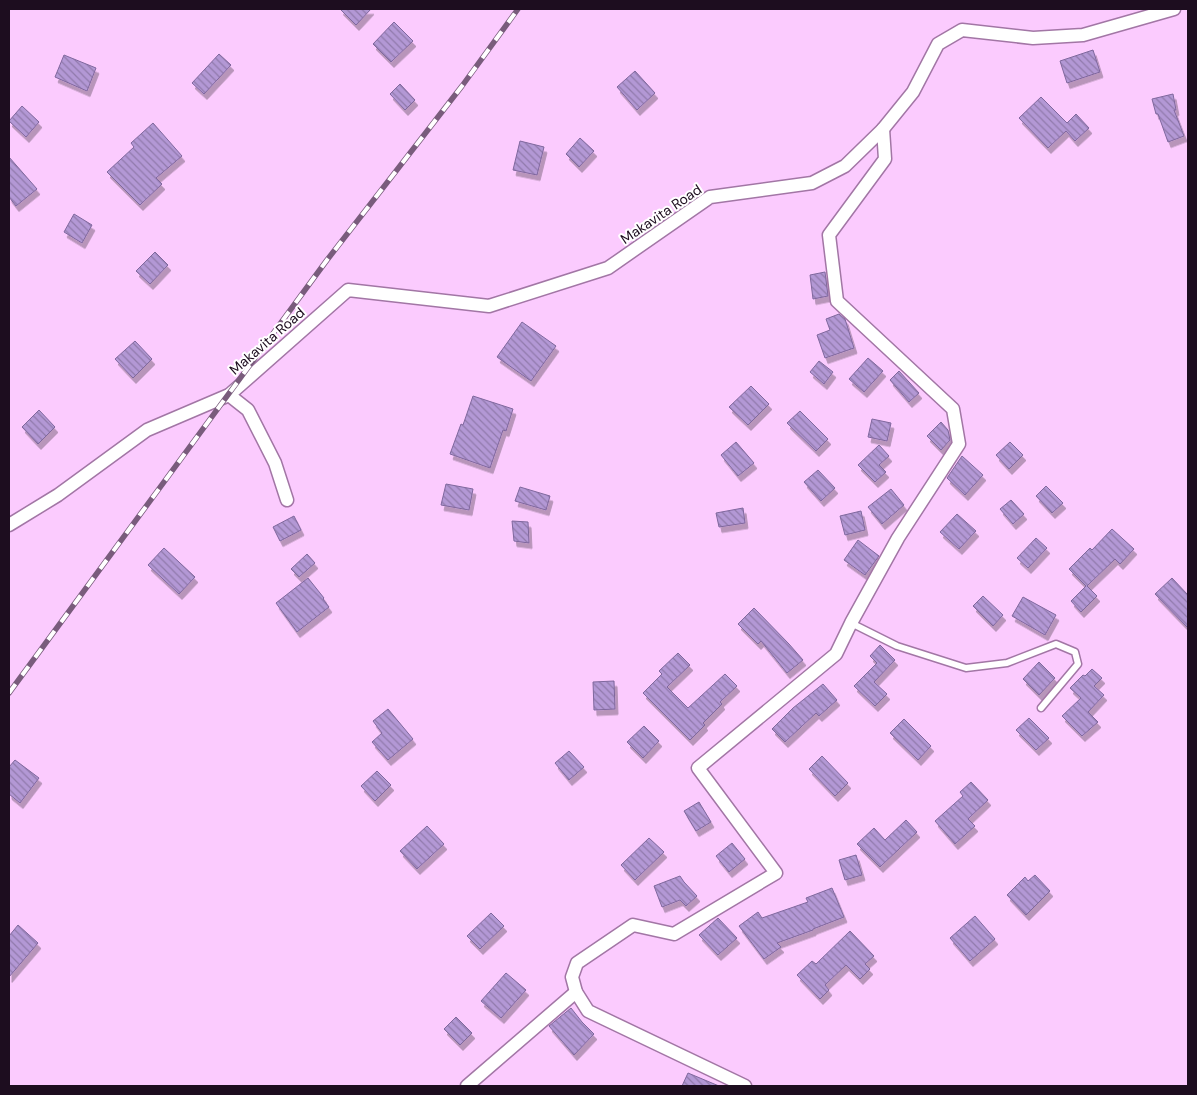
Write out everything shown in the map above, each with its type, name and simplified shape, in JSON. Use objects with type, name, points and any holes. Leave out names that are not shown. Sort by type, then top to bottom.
[{"type":"street","name":"Makavita Road","points":[[9,525],[58,494],[147,430],[228,395],[348,290],[488,306],[608,268],[710,197],[812,183],[845,166],[883,129],[914,92],[938,44],[962,30],[1033,38],[1083,35],[1174,9]]},
{"type":"street","points":[[745,1086],[588,1011],[576,992],[572,977],[577,963],[633,926],[674,934],[776,873],[698,768],[836,654],[898,538],[959,444],[953,409],[837,300],[829,234],[885,159],[883,129]]},
{"type":"street","points":[[228,395],[248,410],[275,463],[287,500]]},
{"type":"street","points":[[467,1086],[576,992]]},
{"type":"lane","points":[[851,623],[897,646],[966,668],[1007,663],[1056,644],[1075,652],[1078,664],[1041,708]]},
{"type":"building","points":[[340,9],[371,9],[356,25]]},
{"type":"building","points":[[394,22],[413,41],[391,62],[373,44]]},
{"type":"building","points":[[1093,50],[1100,72],[1067,83],[1060,61]]},
{"type":"building","points":[[219,54],[231,65],[204,94],[192,83]]},
{"type":"building","points":[[64,55],[96,68],[87,91],[55,77]]},
{"type":"building","points":[[635,71],[655,93],[637,110],[617,87]]},
{"type":"building","points":[[400,84],[415,100],[405,110],[390,94]]},
{"type":"building","points":[[1173,94],[1176,110],[1174,110],[1184,136],[1168,142],[1152,99]]},
{"type":"building","points":[[1041,97],[1067,123],[1076,114],[1089,128],[1075,141],[1066,131],[1048,148],[1019,118]]},
{"type":"building","points":[[22,106],[39,122],[26,137],[9,121]]},
{"type":"building","points":[[153,123],[182,156],[156,178],[162,184],[140,205],[107,172],[134,147],[131,143]]},
{"type":"building","points":[[580,138],[594,151],[579,167],[566,154]]},
{"type":"building","points":[[520,141],[544,147],[537,175],[513,170]]},
{"type":"building","points":[[9,157],[37,189],[16,206],[9,197]]},
{"type":"building","points":[[74,214],[92,225],[82,243],[64,232]]},
{"type":"building","points":[[155,252],[168,265],[150,284],[136,271]]},
{"type":"building","points":[[825,272],[828,296],[813,299],[810,275]]},
{"type":"building","points":[[839,314],[845,319],[854,348],[825,358],[817,335],[830,330],[826,319]]},
{"type":"building","points":[[522,322],[556,346],[531,381],[497,357]]},
{"type":"building","points":[[135,341],[152,359],[133,378],[115,359]]},
{"type":"building","points":[[868,358],[883,371],[864,392],[849,379]]},
{"type":"building","points":[[819,361],[833,372],[824,384],[810,372]]},
{"type":"building","points":[[899,371],[919,393],[909,402],[890,380]]},
{"type":"building","points":[[751,386],[769,404],[748,425],[729,407]]},
{"type":"building","points":[[473,396],[513,409],[506,431],[503,430],[490,468],[450,454]]},
{"type":"building","points":[[39,410],[55,427],[38,444],[22,427]]},
{"type":"building","points":[[800,411],[828,439],[816,451],[787,423]]},
{"type":"building","points":[[872,419],[891,423],[887,441],[868,437]]},
{"type":"building","points":[[941,422],[948,430],[950,440],[941,450],[927,436]]},
{"type":"building","points":[[736,442],[754,463],[738,476],[721,455]]},
{"type":"building","points":[[1010,442],[1023,455],[1009,469],[996,455]]},
{"type":"building","points":[[879,445],[889,456],[879,465],[886,472],[875,482],[858,465]]},
{"type":"building","points":[[962,456],[983,475],[965,495],[947,478]]},
{"type":"building","points":[[818,470],[835,488],[821,501],[804,482]]},
{"type":"building","points":[[446,484],[473,489],[469,510],[441,505]]},
{"type":"building","points":[[1046,486],[1063,503],[1052,513],[1036,496]]},
{"type":"building","points":[[520,487],[550,496],[546,510],[515,501]]},
{"type":"building","points":[[891,489],[904,505],[882,524],[868,507]]},
{"type":"building","points":[[1011,500],[1024,514],[1013,524],[1000,509]]},
{"type":"building","points":[[743,508],[745,523],[719,527],[716,513]]},
{"type":"building","points":[[861,511],[865,530],[845,535],[840,516]]},
{"type":"building","points":[[957,514],[976,531],[959,549],[940,532]]},
{"type":"building","points":[[294,516],[301,530],[280,541],[273,527]]},
{"type":"building","points":[[512,521],[528,522],[529,543],[514,541]]},
{"type":"building","points":[[1112,529],[1134,549],[1120,564],[1115,559],[1087,586],[1097,596],[1081,612],[1071,601],[1086,586],[1069,569],[1090,548],[1092,550]]},
{"type":"building","points":[[1036,538],[1047,548],[1028,568],[1017,558]]},
{"type":"building","points":[[858,540],[879,556],[865,575],[844,560]]},
{"type":"building","points":[[164,548],[195,577],[179,594],[148,565]]},
{"type":"building","points":[[307,554],[315,563],[299,577],[291,569]]},
{"type":"building","points":[[308,578],[329,607],[297,632],[276,603]]},
{"type":"building","points":[[1172,578],[1188,595],[1188,628],[1155,594]]},
{"type":"building","points":[[983,596],[1003,615],[993,626],[973,606]]},
{"type":"building","points":[[1023,597],[1056,615],[1045,635],[1012,616]]},
{"type":"building","points":[[754,608],[803,660],[787,673],[761,641],[758,644],[738,624]]},
{"type":"building","points":[[880,645],[895,660],[874,682],[887,694],[875,706],[854,686],[877,663],[870,656]]},
{"type":"building","points":[[678,653],[690,665],[667,687],[688,708],[725,674],[737,686],[720,702],[722,704],[703,723],[705,725],[690,740],[643,693],[662,674],[659,671]]},
{"type":"building","points":[[1039,662],[1055,678],[1039,695],[1023,679]]},
{"type":"building","points":[[1092,669],[1102,678],[1094,686],[1104,695],[1088,712],[1098,722],[1082,736],[1062,716],[1081,698],[1070,688]]},
{"type":"building","points":[[614,681],[615,709],[594,710],[593,682]]},
{"type":"building","points":[[823,684],[837,700],[819,716],[816,713],[785,742],[772,729],[793,708]]},
{"type":"building","points":[[388,709],[413,739],[388,760],[372,742],[382,733],[373,721]]},
{"type":"building","points":[[1029,718],[1049,738],[1036,750],[1016,730]]},
{"type":"building","points":[[904,719],[931,746],[918,760],[890,733]]},
{"type":"building","points":[[644,726],[659,741],[643,758],[627,742]]},
{"type":"building","points":[[569,751],[584,767],[569,780],[555,763]]},
{"type":"building","points":[[822,756],[848,783],[835,796],[809,769]]},
{"type":"building","points":[[15,760],[39,778],[20,803],[9,794],[9,767]]},
{"type":"building","points":[[377,771],[391,785],[375,801],[361,786]]},
{"type":"building","points":[[971,782],[988,800],[968,819],[975,826],[955,844],[935,821],[963,796],[960,792]]},
{"type":"building","points":[[699,802],[711,822],[696,831],[684,811]]},
{"type":"building","points":[[906,820],[917,832],[880,867],[857,844],[874,828],[885,840]]},
{"type":"building","points":[[427,826],[444,844],[417,869],[400,851]]},
{"type":"building","points":[[649,838],[664,852],[635,880],[621,865]]},
{"type":"building","points":[[732,843],[745,859],[729,872],[716,856]]},
{"type":"building","points":[[856,855],[862,875],[845,880],[839,860]]},
{"type":"building","points":[[1035,875],[1050,891],[1026,915],[1007,895],[1025,877],[1028,881]]},
{"type":"building","points":[[680,876],[697,896],[686,906],[680,900],[662,907],[654,886]]},
{"type":"building","points":[[832,888],[844,917],[777,943],[781,947],[764,959],[739,926],[758,912],[762,918],[808,902],[806,898]]},
{"type":"building","points":[[491,913],[504,926],[480,949],[467,936]]},
{"type":"building","points":[[975,916],[995,939],[970,961],[950,938]]},
{"type":"building","points":[[718,918],[737,938],[718,955],[699,935]]},
{"type":"building","points":[[18,925],[38,943],[9,977],[9,936]]},
{"type":"building","points":[[850,931],[874,956],[865,964],[870,969],[860,979],[846,965],[825,985],[829,990],[820,999],[797,975],[812,961],[816,964]]},
{"type":"building","points":[[506,973],[526,990],[501,1018],[481,1001]]},
{"type":"building","points":[[571,1008],[594,1034],[574,1055],[549,1026]]},
{"type":"building","points":[[456,1017],[472,1033],[460,1045],[444,1029]]},
{"type":"building","points":[[688,1073],[719,1086],[682,1086]]},
{"type":"railway","points":[[9,693],[327,260],[462,86],[518,9]]}]
